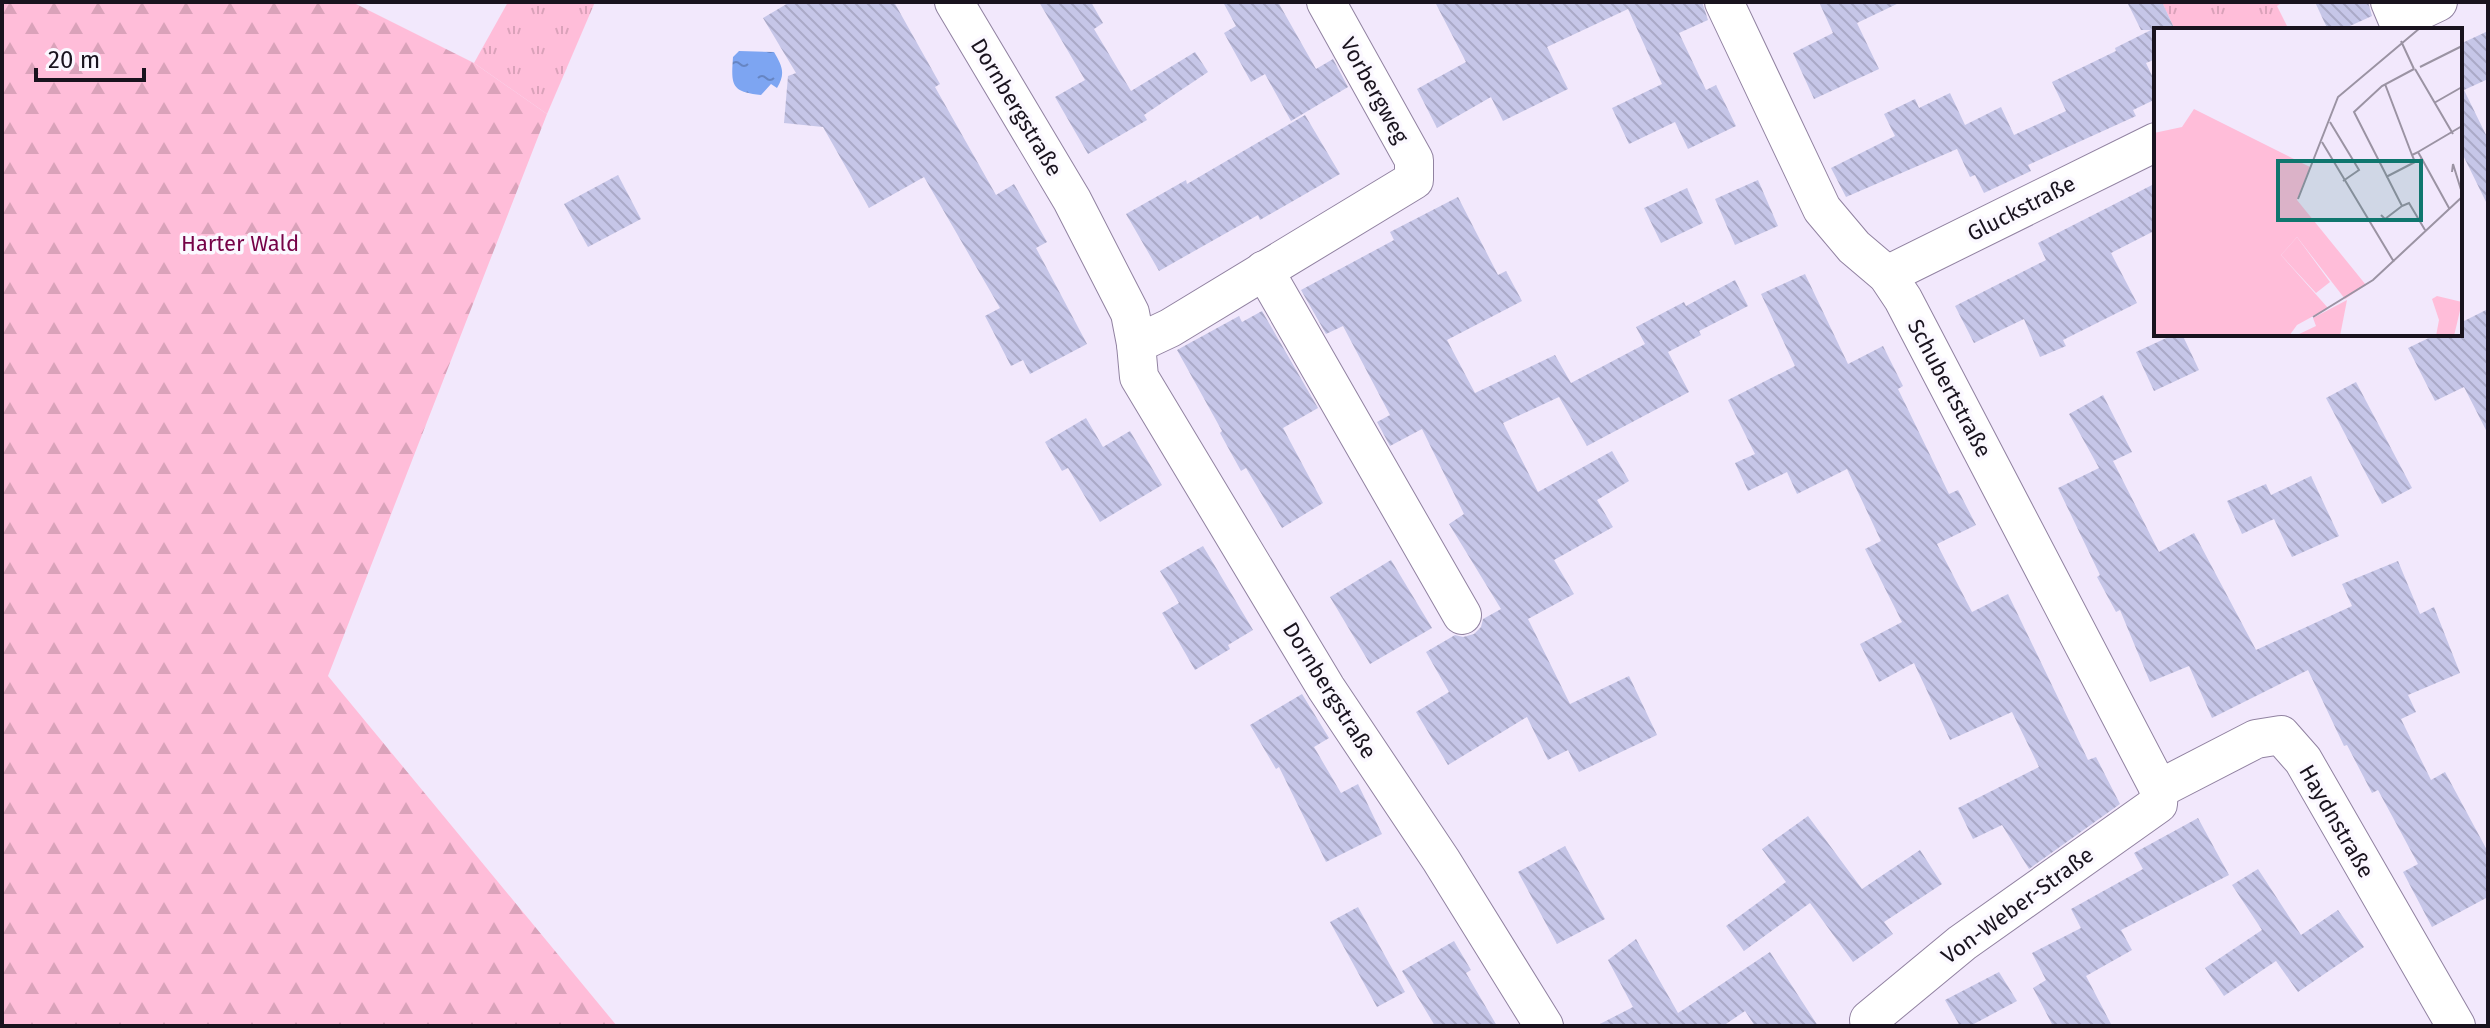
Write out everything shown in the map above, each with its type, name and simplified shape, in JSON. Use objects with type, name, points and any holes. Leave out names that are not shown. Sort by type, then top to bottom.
[{"type":"street","name":"Dornbergstraße","points":[[954,2],[1072,200],[1130,313],[1139,377],[1147,391],[1326,688],[1441,860],[1544,1026]]},
{"type":"street","name":"Vorbergweg","points":[[1264,270],[1414,180],[1414,160],[1326,2]]},
{"type":"street","name":"Schubertstraße","points":[[1724,2],[1822,209],[1854,247],[1887,275],[1903,299],[2159,789]]},
{"type":"street","points":[[2390,18],[2438,2]]},
{"type":"street","name":"Gluckstraße","points":[[1887,275],[2154,143]]},
{"type":"street","points":[[1136,344],[1170,328],[1264,270],[1462,615]]},
{"type":"street","name":"Haydnstraße","points":[[2159,789],[2256,739],[2281,735],[2303,760],[2456,1026]]},
{"type":"street","name":"Von-Weber-Straße","points":[[1869,1020],[1962,943],[2158,804],[2159,789]]},
{"type":"green space","name":"Harter Wald","points":[[2,2],[352,2],[474,63],[547,114],[328,676],[617,1026],[2,1026]]},
{"type":"green space","points":[[508,2],[595,2],[547,114],[474,63]]},
{"type":"green space","points":[[2162,2],[2283,2],[2277,6],[2288,28],[2174,28]]},
{"type":"water","points":[[739,51],[774,52],[782,70],[777,88],[771,84],[761,95],[738,89],[733,81],[732,67],[733,57]]},
{"type":"building","points":[[790,2],[894,2],[940,84],[935,87],[996,195],[1014,184],[1047,242],[1036,248],[1087,344],[1030,374],[1023,360],[1011,366],[985,316],[1000,308],[924,177],[869,208],[823,127],[784,123],[788,76],[796,73],[763,18]]},
{"type":"building","points":[[1039,2],[1091,2],[1103,23],[1094,29],[1131,91],[1195,52],[1208,72],[1144,115],[1147,120],[1088,154],[1055,97],[1085,80]]},
{"type":"building","points":[[1223,2],[1278,2],[1316,69],[1333,59],[1348,87],[1291,121],[1265,74],[1251,82],[1224,33],[1236,26]]},
{"type":"building","points":[[1435,2],[1702,2],[1708,20],[1679,33],[1706,90],[1716,85],[1736,126],[1688,149],[1675,122],[1629,144],[1612,108],[1662,84],[1628,9],[1547,47],[1568,89],[1503,121],[1491,97],[1437,128],[1417,89],[1466,62]]},
{"type":"building","points":[[1819,2],[1901,2],[1857,23],[1879,69],[1814,99],[1793,53],[1833,33]]},
{"type":"building","points":[[2127,2],[2162,2],[2174,28],[2154,28],[2154,60],[2146,63],[2154,80],[2154,100],[2133,110],[2136,116],[2028,165],[2031,171],[1984,193],[1975,175],[1970,177],[1957,149],[1846,197],[1831,168],[1895,136],[1884,114],[1915,99],[1919,108],[1950,93],[1965,125],[2001,107],[2014,135],[2066,111],[2052,82],[2151,30],[2141,30]]},
{"type":"building","points":[[2315,2],[2368,2],[2372,16],[2345,28],[2327,28]]},
{"type":"building","points":[[2488,31],[2488,79],[2464,90],[2488,139],[2488,206],[2462,153],[2462,43]]},
{"type":"building","points":[[1305,115],[1340,174],[1260,220],[1258,215],[1159,271],[1126,214],[1186,180],[1187,184]]},
{"type":"building","points":[[618,175],[641,219],[588,247],[564,204]]},
{"type":"building","points":[[1758,180],[1778,226],[1735,245],[1715,199]]},
{"type":"building","points":[[2154,184],[2154,231],[2111,253],[2137,303],[2063,340],[2066,346],[2040,357],[2024,319],[1974,343],[1955,306],[2046,260],[2038,243]]},
{"type":"building","points":[[1687,188],[1703,223],[1661,243],[1644,208]]},
{"type":"building","points":[[1458,197],[1498,275],[1506,271],[1522,301],[1447,340],[1475,393],[1555,355],[1571,383],[1645,344],[1636,327],[1684,302],[1686,306],[1735,280],[1748,306],[1699,331],[1701,335],[1668,352],[1689,392],[1587,446],[1559,397],[1503,423],[1538,492],[1612,451],[1629,481],[1597,500],[1613,527],[1554,560],[1574,594],[1528,619],[1570,704],[1629,676],[1657,735],[1579,772],[1568,750],[1548,760],[1527,717],[1448,765],[1416,712],[1449,692],[1426,652],[1455,635],[1463,637],[1474,634],[1481,627],[1483,619],[1501,609],[1449,524],[1464,514],[1422,429],[1390,446],[1377,422],[1390,415],[1343,326],[1326,334],[1301,290],[1394,240],[1390,232]]},
{"type":"building","points":[[1805,274],[1848,364],[1883,346],[1903,386],[1898,389],[1949,494],[1958,490],[1976,525],[1937,544],[1972,612],[2008,594],[2088,760],[2096,757],[2120,804],[2029,869],[2002,825],[1973,839],[1958,808],[2039,767],[2012,712],[1950,740],[1914,663],[1879,682],[1860,644],[1902,622],[1865,549],[1881,541],[1847,469],[1797,494],[1787,472],[1748,491],[1735,463],[1755,454],[1728,400],[1795,366],[1761,294]]},
{"type":"building","points":[[2488,309],[2488,434],[2464,387],[2435,401],[2408,348],[2433,336],[2462,336],[2462,322]]},
{"type":"building","points":[[1262,311],[1318,408],[1283,428],[1323,503],[1282,528],[1246,468],[1241,471],[1177,350],[1239,316],[1242,322]]},
{"type":"building","points":[[2171,336],[2183,336],[2199,370],[2154,391],[2136,352]]},
{"type":"building","points":[[2356,382],[2412,488],[2382,504],[2326,398]]},
{"type":"building","points":[[2103,395],[2132,452],[2113,461],[2159,552],[2194,533],[2256,650],[2352,606],[2342,584],[2398,561],[2420,614],[2434,607],[2460,673],[2408,695],[2416,712],[2401,719],[2431,780],[2445,772],[2488,852],[2488,897],[2432,927],[2403,872],[2418,864],[2378,790],[2372,793],[2347,745],[2344,746],[2308,670],[2212,718],[2189,666],[2150,682],[2120,610],[2116,612],[2097,577],[2100,575],[2058,488],[2099,468],[2069,414]]},
{"type":"building","points":[[1086,418],[1103,447],[1130,431],[1162,485],[1100,522],[1068,468],[1062,471],[1045,442]]},
{"type":"building","points":[[2311,476],[2339,536],[2292,557],[2274,519],[2242,534],[2227,501],[2266,484],[2271,495]]},
{"type":"building","points":[[1203,546],[1253,630],[1228,645],[1230,649],[1195,670],[1162,613],[1179,603],[1160,571]]},
{"type":"building","points":[[1391,560],[1432,628],[1370,664],[1330,597]]},
{"type":"building","points":[[1302,694],[1329,738],[1314,747],[1341,793],[1358,784],[1382,834],[1326,862],[1279,767],[1276,769],[1250,725]]},
{"type":"building","points":[[1808,816],[1862,889],[1920,850],[1942,884],[1884,922],[1893,934],[1853,962],[1810,903],[1744,951],[1726,926],[1786,882],[1762,849]]},
{"type":"building","points":[[2198,818],[2229,875],[2121,930],[2132,950],[2086,976],[2112,1026],[2053,1026],[2033,988],[2046,980],[2032,953],[2081,928],[2071,909],[2143,869],[2134,853]]},
{"type":"building","points":[[1565,846],[1605,919],[1557,944],[1518,872]]},
{"type":"building","points":[[2258,869],[2301,935],[2338,910],[2364,947],[2298,992],[2276,961],[2224,996],[2205,968],[2262,930],[2232,885]]},
{"type":"building","points":[[1358,907],[1405,992],[1377,1007],[1330,922]]},
{"type":"building","points":[[1636,939],[1678,1013],[1770,952],[1818,1026],[1755,1026],[1745,1011],[1723,1026],[1596,1026],[1633,1007],[1608,960]]},
{"type":"building","points":[[1454,941],[1471,970],[1466,973],[1497,1026],[1435,1026],[1402,971]]},
{"type":"building","points":[[1999,972],[2017,1001],[1970,1026],[1960,1026],[1945,1000]]}]
